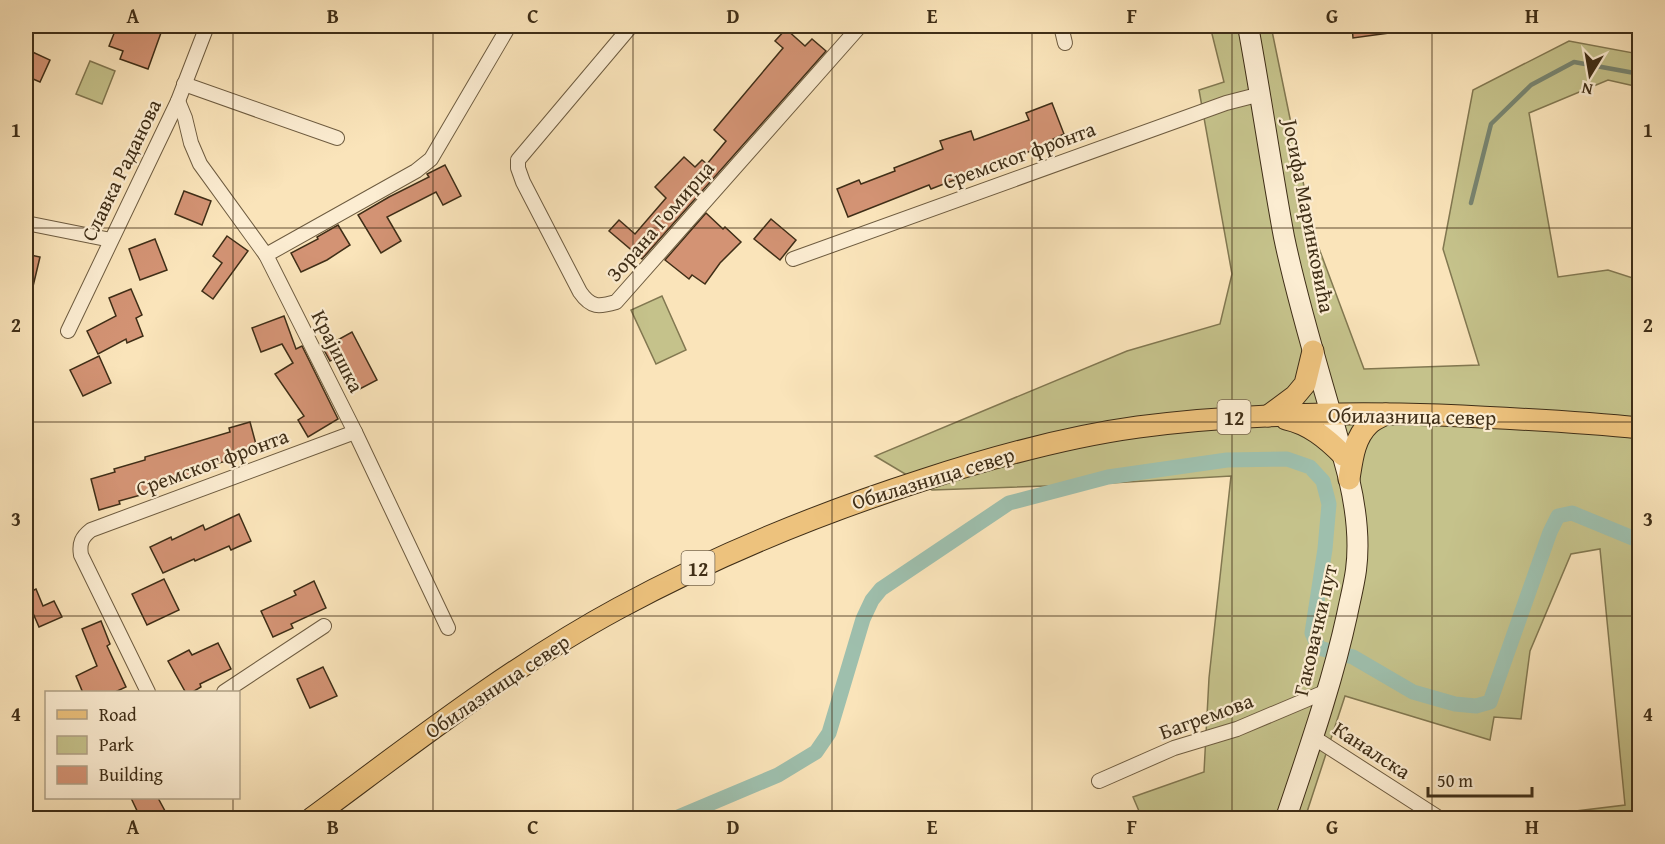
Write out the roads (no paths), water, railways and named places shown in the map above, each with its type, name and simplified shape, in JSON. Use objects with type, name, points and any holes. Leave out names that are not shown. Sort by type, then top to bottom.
[{"type":"main road","points":[[1268,416],[1295,396],[1305,384],[1313,351]]},
{"type":"main road","points":[[1349,479],[1353,454],[1359,437],[1369,424],[1386,414]]},
{"type":"main road","name":"Обилазница север","points":[[312,819],[411,744],[519,669],[617,609],[788,527],[863,499],[985,460],[1076,438],[1136,428],[1182,422],[1268,416],[1386,414],[1563,420],[1640,428]]},
{"type":"main road","points":[[1268,416],[1310,428],[1327,439],[1343,455]]},
{"type":"street","name":"Славка Раданова","points":[[68,331],[178,101],[207,26]]},
{"type":"street","points":[[266,255],[416,171],[431,159],[509,26]]},
{"type":"street","name":"Зорана Гомирца","points":[[631,26],[518,159],[518,168],[523,182],[580,292],[587,301],[604,306],[616,302],[860,26]]},
{"type":"street","points":[[1061,26],[1065,43]]},
{"type":"street","name":"Јосифа Маринковића","points":[[1248,26],[1284,236],[1299,301],[1332,414]]},
{"type":"street","points":[[184,84],[337,138]]},
{"type":"street","name":"Сремског фронта","points":[[793,259],[1215,107],[1261,94]]},
{"type":"street","name":"Крајишка","points":[[178,101],[200,164],[266,255],[355,432],[448,628]]},
{"type":"street","points":[[26,224],[111,240]]},
{"type":"street","name":"Гаковачки пут","points":[[1286,819],[1327,691],[1356,570],[1358,531],[1356,508],[1332,414]]},
{"type":"street","name":"Сремског фронта","points":[[147,691],[81,555],[80,548],[84,535],[91,530],[355,432]]},
{"type":"street","points":[[227,691],[324,626]]},
{"type":"street","name":"Багремова","points":[[1099,782],[1174,748],[1237,729],[1327,691]]},
{"type":"street","name":"Каналска","points":[[1313,737],[1439,819]]},
{"type":"waterway","points":[[1471,203],[1491,124],[1531,85],[1574,62],[1640,74]]},
{"type":"waterway","points":[[676,818],[778,775],[816,752],[829,733],[863,619],[872,600],[881,589],[1009,503],[1108,477],[1227,460],[1287,459],[1310,467],[1323,481],[1329,504],[1325,549],[1312,633],[1319,648],[1353,657],[1413,692],[1455,704],[1476,706],[1490,702],[1550,532],[1558,516],[1572,513],[1640,541]]}]
